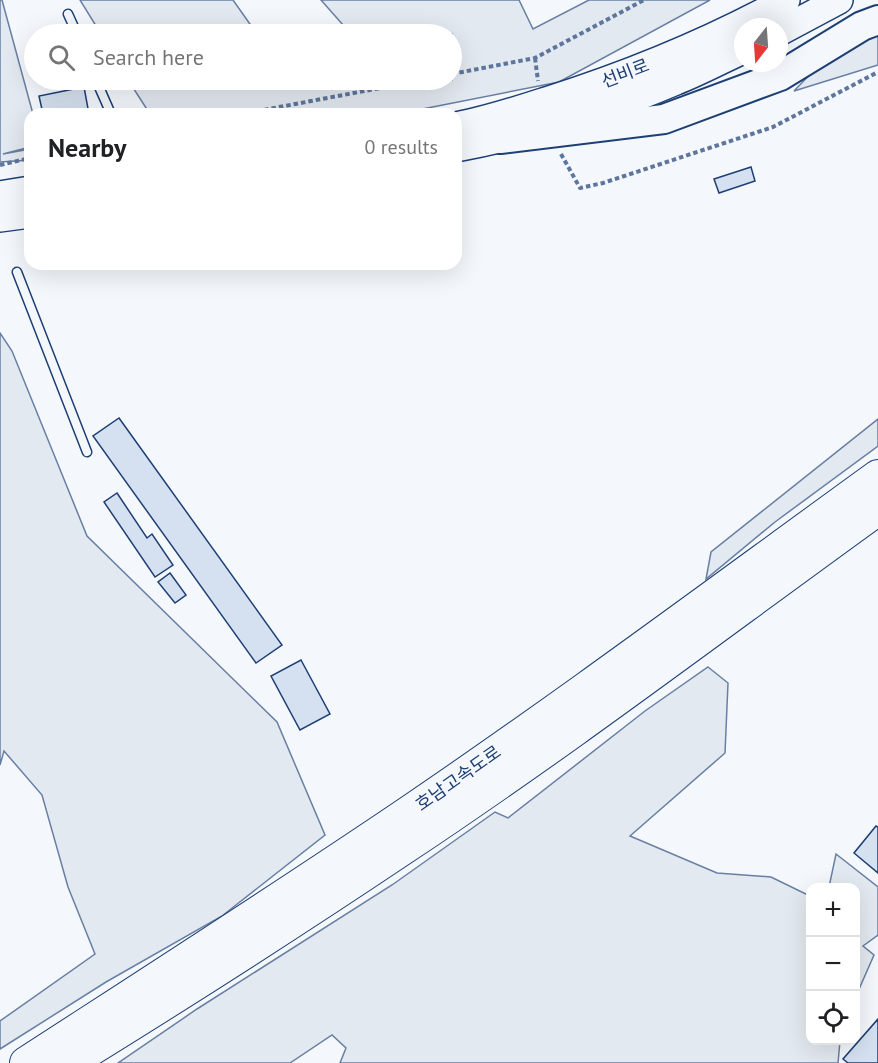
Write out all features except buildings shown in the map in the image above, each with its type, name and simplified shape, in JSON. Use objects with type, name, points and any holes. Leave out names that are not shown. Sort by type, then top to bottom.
[{"type":"highway","points":[[500,139],[664,119],[780,76],[862,26],[878,20]]},
{"type":"highway","name":"호남고속도로","points":[[26,1063],[224,935],[409,811],[564,704],[878,476]]},
{"type":"highway","name":"호남고속도로","points":[[69,1063],[196,984],[402,850],[513,773],[878,509]]},
{"type":"main road","name":"선비로","points":[[462,125],[485,121],[581,90],[673,55],[752,19],[786,0]]},
{"type":"main road","points":[[788,27],[839,0]]},
{"type":"main road","name":"선비로","points":[[462,147],[500,139],[588,113],[675,82],[734,54]]},
{"type":"main road","points":[[0,195],[24,191]]},
{"type":"main road","points":[[0,218],[24,215]]},
{"type":"lane","points":[[68,14],[72,24]]},
{"type":"lane","points":[[100,90],[108,108]]},
{"type":"lane","points":[[17,272],[87,452]]},
{"type":"path","points":[[462,72],[535,58],[644,0]]},
{"type":"path","points":[[535,58],[538,83]]},
{"type":"path","points":[[560,154],[580,188],[603,183],[773,127],[878,72]]},
{"type":"path","points":[[274,108],[370,90]]},
{"type":"path","points":[[0,165],[24,159]]},
{"type":"shaded area","points":[[0,0],[2,0],[24,81],[24,90],[26,90],[31,108],[24,108],[24,149],[3,154],[24,150],[24,160],[0,162]]},
{"type":"shaded area","points":[[80,0],[233,0],[250,24],[95,24]]},
{"type":"shaded area","points":[[321,0],[519,0],[533,29],[589,0],[710,0],[559,82],[427,108],[146,108],[134,90],[462,90],[462,24],[342,24]]},
{"type":"shaded area","points":[[878,35],[878,65],[794,91],[823,61]]},
{"type":"shaded area","points":[[0,333],[12,351],[87,536],[277,722],[325,835],[222,916],[106,982],[0,1049],[0,1021],[95,954],[68,887],[42,795],[4,751],[0,765]]},
{"type":"shaded area","points":[[878,419],[878,446],[775,522],[706,579],[711,552]]},
{"type":"shaded area","points":[[708,667],[728,683],[725,753],[630,836],[717,873],[771,877],[806,894],[806,1045],[840,1045],[838,1063],[340,1063],[346,1048],[332,1035],[290,1063],[118,1063],[197,1009],[392,885],[495,812],[508,818],[645,711]]},
{"type":"shaded area","points":[[836,854],[878,887],[878,935],[863,946],[874,955],[860,987],[860,883],[830,883]]}]
